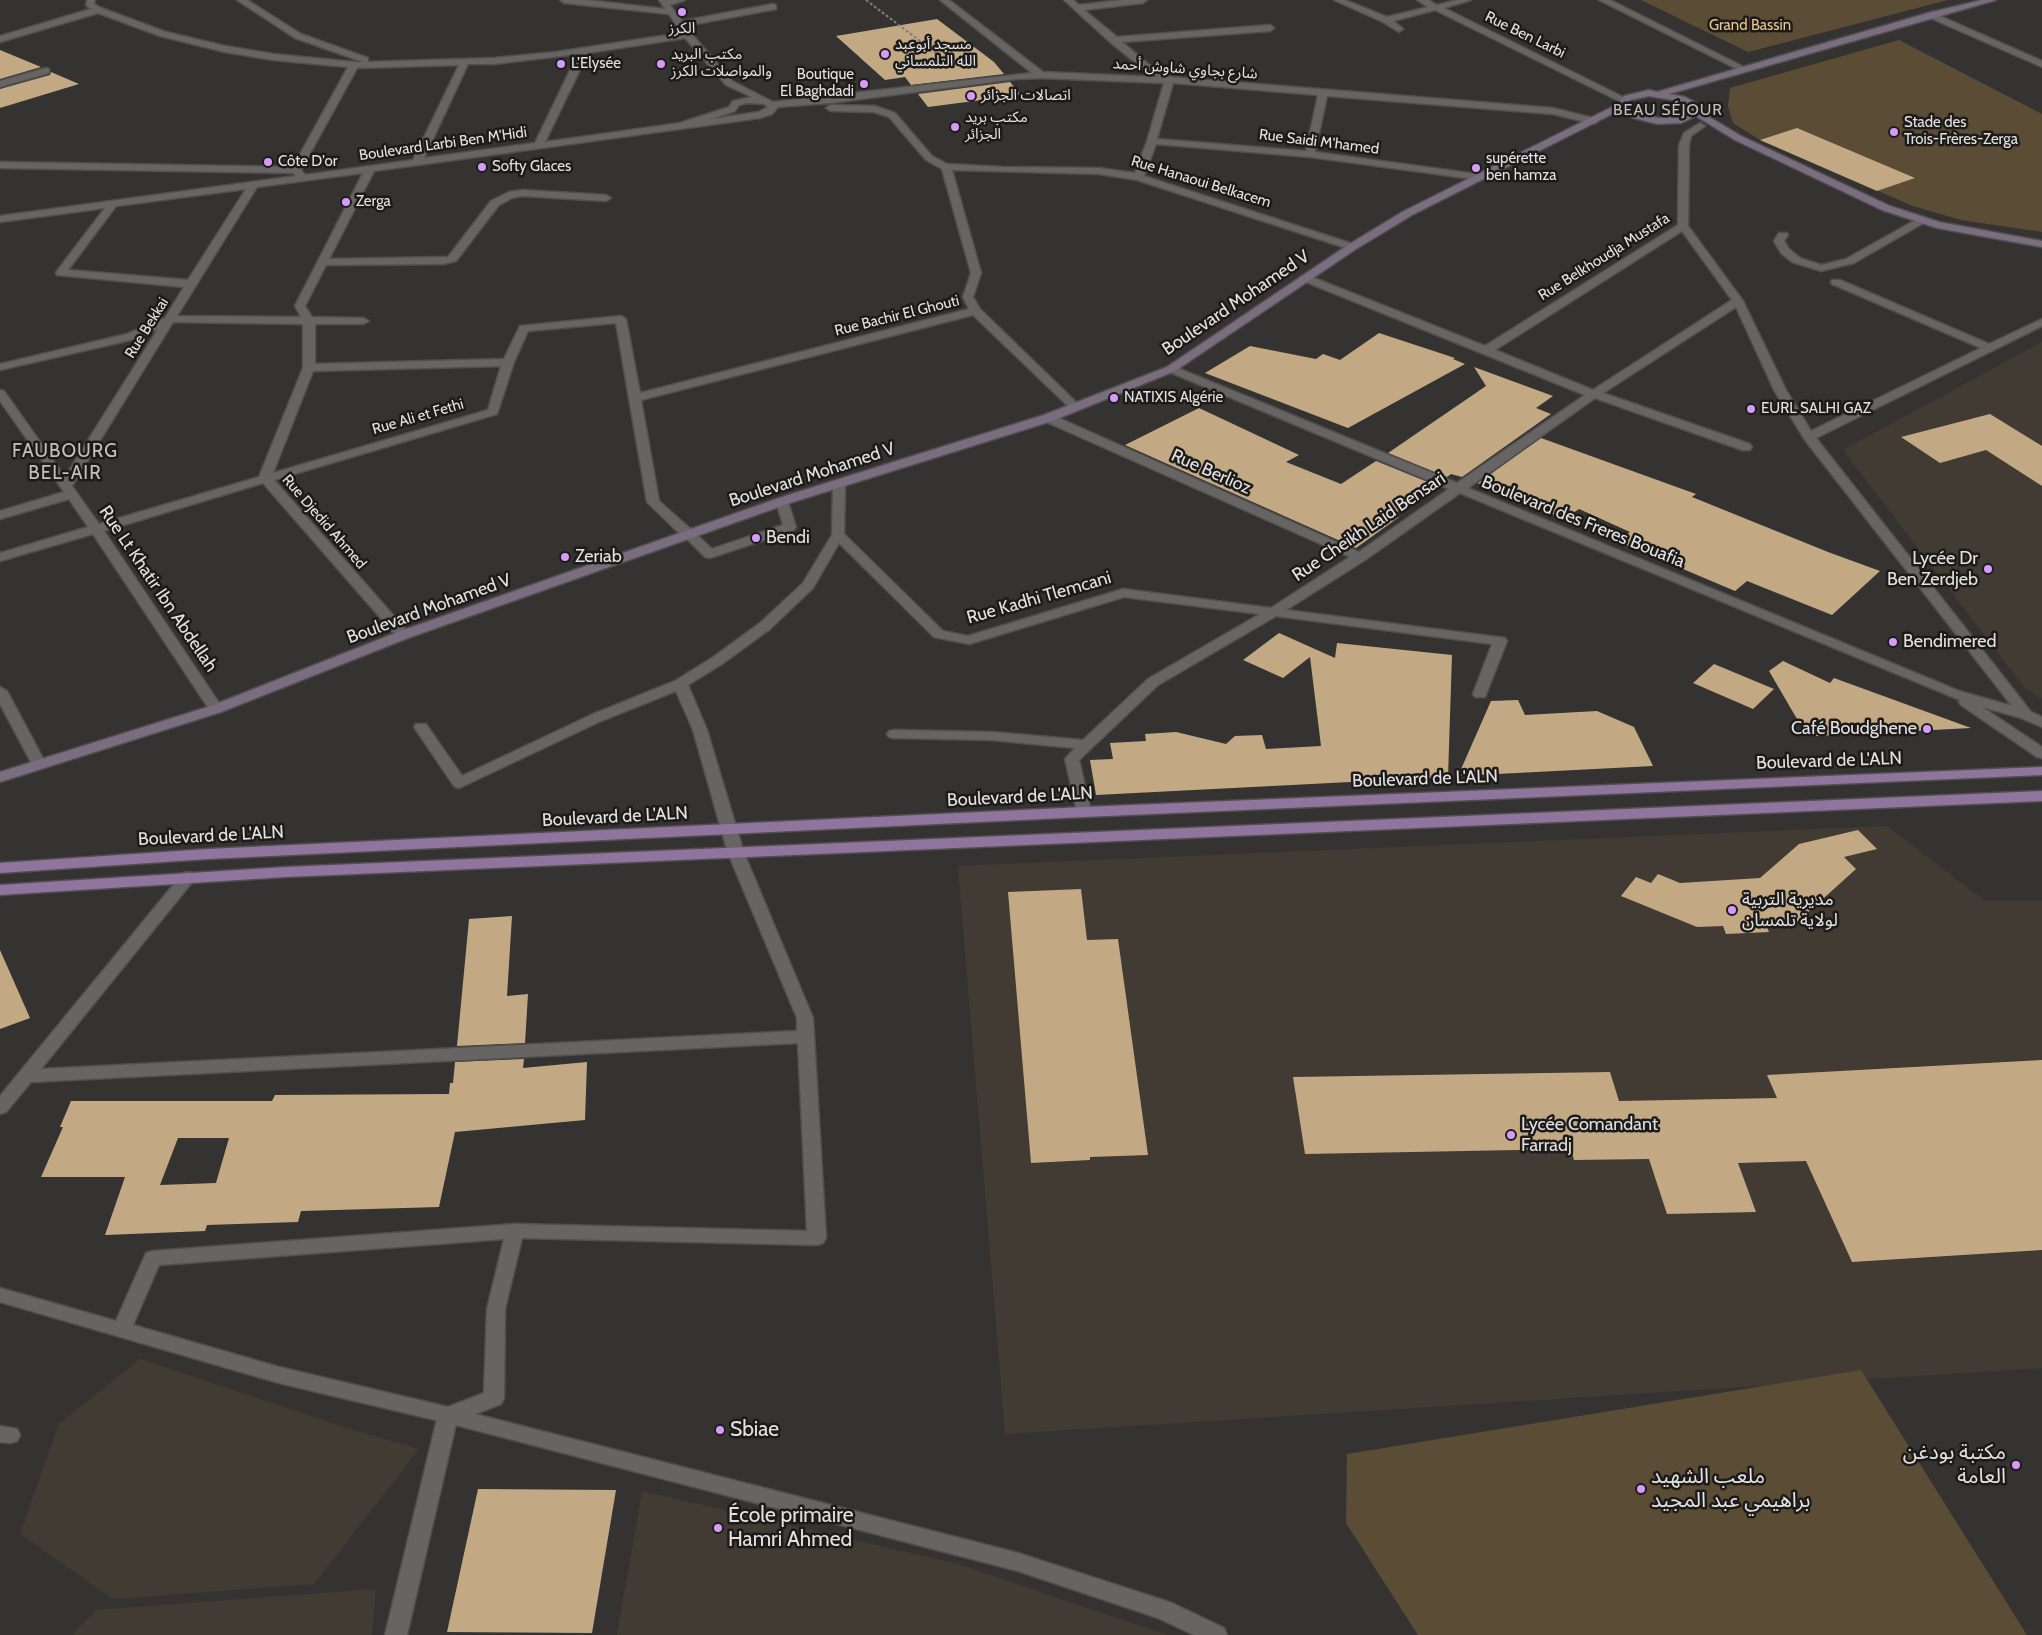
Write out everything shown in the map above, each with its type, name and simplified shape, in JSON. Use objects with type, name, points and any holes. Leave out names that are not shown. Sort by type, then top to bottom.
[{"type":"main road","points":[[1695,112],[1690,117],[1681,120],[1658,121],[1629,113],[1624,99],[1659,94],[1978,1],[1992,0]]},
{"type":"main road","points":[[1682,99],[1704,80]]},
{"type":"main road","points":[[1659,94],[1682,99],[1693,105],[1695,112],[1738,138],[1886,208],[1936,225],[2042,244]]},
{"type":"main road","name":"Boulevard Mohamed V","points":[[0,777],[216,709],[403,635],[782,502],[1048,418],[1074,406],[1171,369],[1352,247],[1408,213],[1594,121],[1624,99]]},
{"type":"main road","name":"Boulevard Mohamed V","points":[[1594,121],[1636,116]]},
{"type":"main road","points":[[1681,120],[1738,138]]},
{"type":"main road","name":"Boulevard de L'ALN","points":[[0,868],[208,854],[728,831],[1084,812],[2042,771]]},
{"type":"main road","points":[[0,890],[188,878],[2042,796]]},
{"type":"street","points":[[91,0],[90,5],[98,10],[163,34],[226,49],[273,57],[354,65],[494,61],[584,51],[687,35]]},
{"type":"street","points":[[241,0],[298,36],[376,64]]},
{"type":"street","points":[[564,0],[671,12]]},
{"type":"street","points":[[681,0],[664,1],[687,35],[729,84],[770,103],[773,109],[760,114],[737,113],[732,107],[729,84]]},
{"type":"street","points":[[944,0],[1041,76]]},
{"type":"street","points":[[1068,0],[1145,66],[1169,80],[1152,141],[1139,176]]},
{"type":"street","points":[[1078,8],[1143,0]]},
{"type":"street","points":[[1338,0],[1386,20],[1399,29]]},
{"type":"street","name":"Rue Ben Larbi","points":[[1421,0],[1624,99]]},
{"type":"street","points":[[1386,20],[1467,0]]},
{"type":"street","points":[[1603,0],[1744,69]]},
{"type":"street","points":[[679,24],[773,7]]},
{"type":"street","points":[[0,39],[98,10]]},
{"type":"street","points":[[1931,16],[2042,64]]},
{"type":"street","points":[[1113,40],[1270,28]]},
{"type":"street","points":[[538,146],[584,51]]},
{"type":"street","points":[[417,162],[466,62]]},
{"type":"street","points":[[296,170],[354,65]]},
{"type":"street","points":[[0,84],[46,71]]},
{"type":"street","name":"شارع بجاوي شاوش أحمد","points":[[681,126],[747,100],[770,103],[830,100],[998,78],[1041,76],[1169,80],[1323,94],[1553,111],[1594,121]]},
{"type":"street","points":[[1310,154],[1323,94]]},
{"type":"street","points":[[681,126],[760,114],[849,108],[875,109],[892,115],[929,158],[939,165],[946,167]]},
{"type":"street","name":"Boulevard Larbi Ben M'Hidi","points":[[0,219],[681,126]]},
{"type":"street","points":[[1683,226],[1684,145],[1687,135],[1700,126]]},
{"type":"street","name":"Rue Saidi M'hamed","points":[[1152,141],[1310,154],[1481,176]]},
{"type":"street","points":[[0,165],[296,170]]},
{"type":"street","name":"Rue Hanaoui Belkacem","points":[[946,167],[1002,170],[1077,170],[1139,176],[1352,247]]},
{"type":"street","name":"Rue Bachir El Ghouti","points":[[635,398],[975,311],[968,297],[976,273],[946,167]]},
{"type":"street","name":"Rue Djedid Ahmed","points":[[370,169],[300,306],[308,321],[308,368],[265,478],[403,635]]},
{"type":"street","points":[[296,170],[302,178]]},
{"type":"street","name":"Rue Bekkai","points":[[68,491],[253,185]]},
{"type":"street","points":[[323,262],[443,261],[452,259],[495,203],[509,195],[522,193],[606,198]]},
{"type":"street","points":[[112,204],[61,273],[192,284]]},
{"type":"street","points":[[1783,235],[1779,241],[1785,251],[1796,260],[1821,268],[1850,261],[1921,220]]},
{"type":"street","name":"Rue Belkhoudja Mustafa","points":[[1486,351],[1683,226],[1738,301],[1780,390],[1809,438],[2026,715]]},
{"type":"street","points":[[1305,278],[1594,394],[1746,446]]},
{"type":"street","points":[[1836,282],[1990,348]]},
{"type":"street","name":"Rue Cheikh Laid Bensari","points":[[1084,812],[1072,759],[1153,682],[1360,558],[1594,394],[1738,301]]},
{"type":"street","points":[[975,311],[1074,406]]},
{"type":"street","points":[[0,367],[131,337],[171,319],[363,321]]},
{"type":"street","name":"Rue Ali et Fethi","points":[[265,478],[494,412],[508,362],[524,328],[621,319],[635,398]]},
{"type":"street","points":[[1809,438],[2042,322]]},
{"type":"street","points":[[308,368],[508,362]]},
{"type":"street","name":"Boulevard des Freres Bouafia","points":[[1171,369],[1954,694]]},
{"type":"street","name":"Rue Lt Khatir Ibn Abdellah","points":[[0,393],[96,530],[216,709]]},
{"type":"street","points":[[635,398],[653,502],[710,554],[790,527],[782,502]]},
{"type":"street","name":"Rue Berlioz","points":[[1048,418],[1360,558]]},
{"type":"street","points":[[0,557],[96,530],[265,478]]},
{"type":"street","points":[[421,726],[459,783],[596,718],[680,684],[717,661],[765,626],[808,585],[838,535],[839,484]]},
{"type":"street","points":[[0,515],[68,491]]},
{"type":"street","name":"Rue Kadhi Tlemcani","points":[[838,535],[939,634],[969,640],[1123,593],[1500,641],[1480,694]]},
{"type":"street","points":[[121,1330],[153,1258],[515,1231],[817,1238],[805,1018],[736,853],[700,730],[680,684]]},
{"type":"street","points":[[0,691],[39,764]]},
{"type":"street","points":[[1954,694],[2026,715],[2042,723]]},
{"type":"street","points":[[1954,694],[2042,754]]},
{"type":"street","points":[[894,734],[992,736],[1086,746]]},
{"type":"street","points":[[0,1108],[188,878]]},
{"type":"street","points":[[26,1076],[805,1037]]},
{"type":"street","points":[[448,1415],[494,1398],[496,1309],[515,1231]]},
{"type":"street","points":[[0,1295],[279,1375],[448,1415],[1018,1562],[1164,1610],[1216,1635]]},
{"type":"street","points":[[396,1635],[448,1415]]},
{"type":"path","points":[[866,0],[934,53]]},
{"type":"shaded area","name":"Lycée Dr Ben Zerdjeb","points":[[2042,342],[2042,699],[2025,688],[1843,450]]},
{"type":"shaded area","name":"Lycée Comandant Farradj","points":[[1887,826],[1985,901],[2042,901],[2042,1368],[1005,1434],[958,866]]},
{"type":"shaded area","points":[[140,1359],[343,1427],[419,1449],[314,1584],[113,1599],[20,1534],[59,1424]]},
{"type":"shaded area","name":"École primaire Hamri Ahmed","points":[[642,1491],[958,1564],[1167,1635],[617,1635]]},
{"type":"shaded area","points":[[376,1589],[372,1635],[72,1635],[96,1610]]},
{"type":"green space","name":"Grand Bassin","points":[[1641,0],[1948,0],[1748,52]]},
{"type":"green space","name":"Stade des Trois-Frères-Zerga","points":[[1899,40],[2042,114],[2042,232],[1961,220],[1913,206],[1760,140],[1733,123],[1728,106],[1730,88]]},
{"type":"green space","name":"ملعب الشهيد براهيمي عبد المجيد","points":[[1861,1370],[2027,1635],[1418,1635],[1346,1523],[1347,1454]]},
{"type":"building","points":[[937,19],[994,62],[1004,74],[911,85],[905,77],[885,80],[836,36]]},
{"type":"building","points":[[0,50],[41,67],[0,79]]},
{"type":"building","points":[[51,72],[79,84],[0,108],[0,89],[50,75]]},
{"type":"building","name":"اتصالات الجزائر","points":[[1010,82],[1021,95],[928,107],[918,94]]},
{"type":"building","points":[[1797,128],[1915,178],[1877,191],[1760,140]]},
{"type":"building","points":[[1379,333],[1455,358],[1453,359],[1465,364],[1348,428],[1205,373],[1250,346],[1316,359],[1323,354],[1340,360]]},
{"type":"building","points":[[1474,367],[1553,396],[1536,408],[1551,414],[1462,477],[1451,474],[1447,477],[1388,453],[1486,386]]},
{"type":"building","points":[[1199,408],[1299,455],[1286,462],[1341,484],[1376,461],[1435,485],[1393,515],[1399,517],[1356,548],[1125,445]]},
{"type":"building","points":[[1990,414],[2042,446],[2042,486],[1986,450],[1940,463],[1901,437]]},
{"type":"building","points":[[1541,438],[1696,494],[1692,497],[1880,571],[1832,615],[1747,581],[1735,591],[1617,541],[1630,532],[1579,509],[1564,519],[1478,483]]},
{"type":"building","points":[[1279,633],[1335,658],[1337,643],[1452,655],[1448,777],[1096,795],[1090,760],[1113,759],[1110,743],[1146,741],[1145,734],[1176,732],[1226,744],[1235,736],[1262,735],[1266,749],[1321,746],[1310,657],[1283,678],[1243,660]]},
{"type":"building","points":[[1783,661],[1830,683],[1834,678],[1971,728],[1816,736],[1804,731],[1769,671]]},
{"type":"building","points":[[1714,664],[1774,689],[1753,709],[1693,683]]},
{"type":"building","points":[[1518,700],[1525,715],[1597,711],[1634,727],[1653,766],[1458,776],[1491,701]]},
{"type":"building","name":"مديرية التربية لولاية تلمسان","points":[[1858,830],[1877,849],[1844,857],[1856,869],[1795,924],[1766,925],[1769,932],[1726,934],[1723,926],[1697,927],[1621,896],[1636,877],[1651,883],[1658,874],[1680,883],[1760,878],[1799,844]]},
{"type":"building","points":[[1081,889],[1087,940],[1118,939],[1148,1155],[1090,1157],[1090,1160],[1031,1163],[1008,892]]},
{"type":"building","points":[[512,916],[507,996],[528,994],[525,1043],[457,1046],[469,919]]},
{"type":"building","points":[[0,950],[30,1018],[0,1029]]},
{"type":"building","points":[[524,1059],[523,1068],[587,1062],[585,1120],[455,1132],[439,1207],[301,1211],[298,1222],[207,1225],[205,1231],[105,1235],[125,1177],[41,1177],[63,1127],[60,1127],[71,1101],[272,1101],[275,1095],[449,1094],[450,1083],[453,1083],[455,1062]],"holes":[[[178,1138],[229,1138],[216,1183],[160,1185]]]},
{"type":"building","points":[[2042,1060],[2042,1250],[1852,1262],[1806,1161],[1738,1163],[1756,1212],[1667,1214],[1649,1159],[1574,1160],[1571,1149],[1305,1154],[1293,1077],[1610,1072],[1619,1101],[1777,1098],[1767,1075]]},
{"type":"building","points":[[478,1489],[616,1490],[592,1633],[447,1632]]},
{"type":"place","name":"الكرز","points":[[682,12]]},
{"type":"place","name":"مسجد أبوعبد الله التلمساني","points":[[885,54]]},
{"type":"place","name":"L’Elysée","points":[[561,64]]},
{"type":"place","name":"مكتب البريد والمواصلات الكرز","points":[[661,64]]},
{"type":"place","name":"Boutique El Baghdadi","points":[[864,84]]},
{"type":"place","name":"اتصالات الجزائر","points":[[971,96]]},
{"type":"place","name":"مكتب بريد الجزائر","points":[[955,127]]},
{"type":"place","name":"Stade des Trois-Frères-Zerga","points":[[1894,132]]},
{"type":"place","name":"Côte D'or","points":[[268,162]]},
{"type":"place","name":"Softy Glaces","points":[[482,167]]},
{"type":"place","name":"supérette ben hamza","points":[[1476,168]]},
{"type":"place","name":"Zerga","points":[[346,202]]},
{"type":"place","name":"NATIXIS Algérie","points":[[1114,398]]},
{"type":"place","name":"EURL SALHI GAZ","points":[[1751,409]]},
{"type":"place","name":"Bendi","points":[[756,538]]},
{"type":"place","name":"Zeriab","points":[[565,557]]},
{"type":"place","name":"Lycée Dr Ben Zerdjeb","points":[[1988,569]]},
{"type":"place","name":"Bendimered","points":[[1893,642]]},
{"type":"place","name":"Café Boudghene","points":[[1927,729]]},
{"type":"place","name":"مديرية التربية لولاية تلمسان","points":[[1732,910]]},
{"type":"place","name":"Lycée Comandant Farradj","points":[[1511,1135]]},
{"type":"place","name":"Sbiae","points":[[720,1430]]},
{"type":"place","name":"مكتبة بودغن العامة","points":[[2016,1465]]},
{"type":"place","name":"ملعب الشهيد براهيمي عبد المجيد","points":[[1641,1489]]},
{"type":"place","name":"École primaire Hamri Ahmed","points":[[718,1528]]},
{"type":"district","name":"BEAU SÉJOUR","points":[[1668,110]]},
{"type":"district","name":"FAUBOURG BEL-AIR","points":[[65,462]]}]
